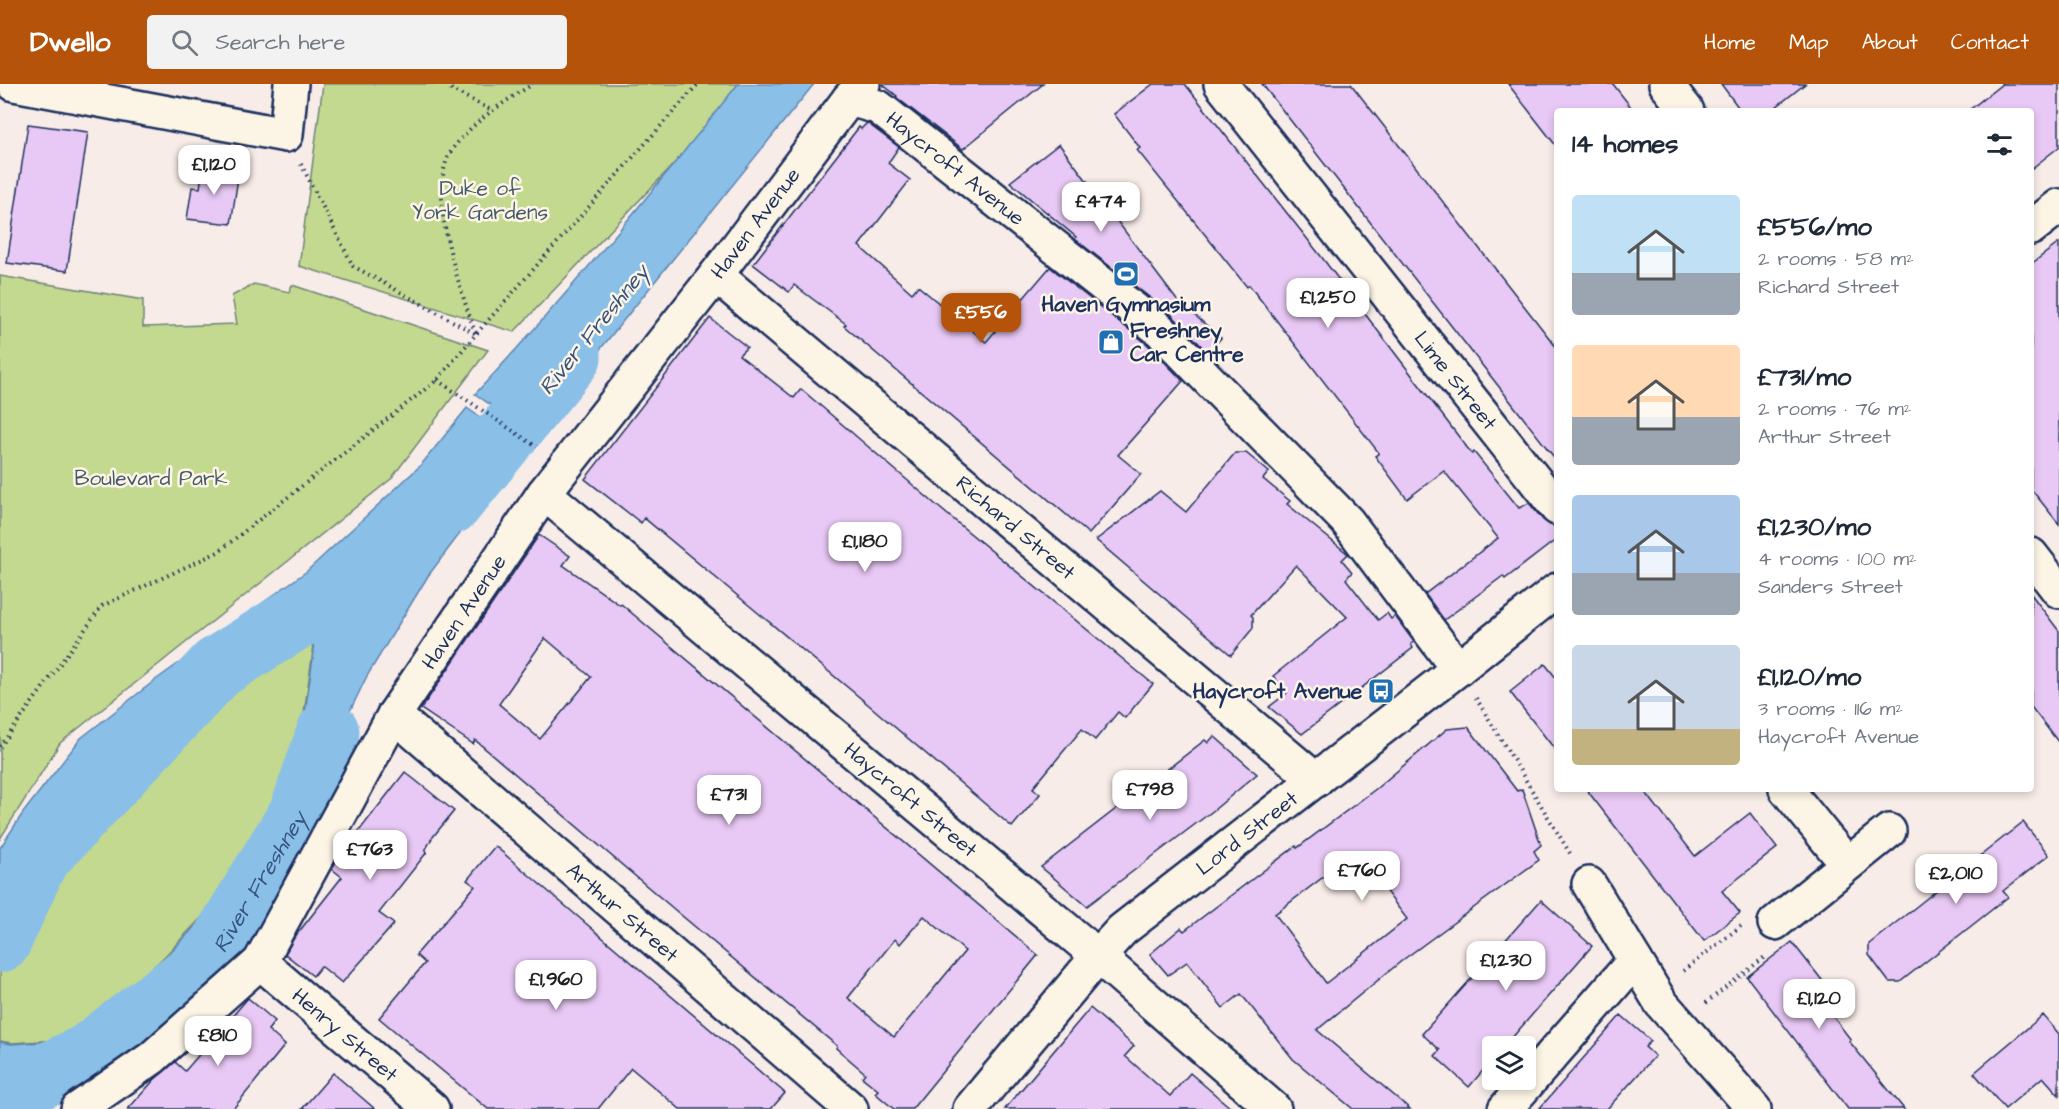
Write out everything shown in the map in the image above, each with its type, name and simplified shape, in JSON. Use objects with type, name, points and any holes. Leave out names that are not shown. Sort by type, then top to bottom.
[{"type":"street","points":[[14,84],[292,147],[291,84]]},
{"type":"street","name":"Lime Street","points":[[1221,84],[1554,504]]},
{"type":"street","points":[[1666,84],[1685,108]]},
{"type":"street","name":"Haven Avenue","points":[[78,1109],[152,1058],[260,962],[394,715],[544,493],[716,275],[856,92]]},
{"type":"street","name":"Haycroft Avenue","points":[[856,92],[1160,330],[1347,521],[1458,669]]},
{"type":"street","points":[[2034,226],[2059,206]]},
{"type":"street","name":"Richard Street","points":[[716,275],[1316,780]]},
{"type":"street","name":"Haycroft Street","points":[[544,493],[1098,956],[1274,1109]]},
{"type":"street","points":[[2034,559],[2059,591]]},
{"type":"street","name":"Lord Street","points":[[970,1109],[1122,930],[1554,592]]},
{"type":"street","name":"Arthur Street","points":[[394,715],[851,1109]]},
{"type":"street","points":[[1788,792],[1847,864]]},
{"type":"street","points":[[1775,923],[1889,831]]},
{"type":"street","points":[[1589,884],[1655,993],[1754,1109]]},
{"type":"street","points":[[1504,1109],[1635,960]]},
{"type":"street","name":"Henry Street","points":[[260,962],[432,1109]]},
{"type":"path","points":[[447,84],[452,90],[493,111]]},
{"type":"path","points":[[476,334],[456,272],[445,226],[441,182],[453,149],[478,122],[532,84]]},
{"type":"path","points":[[0,747],[102,606],[218,552],[437,380],[698,84]]},
{"type":"path","points":[[292,147],[352,266],[476,334]]},
{"type":"path","points":[[437,380],[540,448]]},
{"type":"path","points":[[1458,669],[1589,884]]},
{"type":"path","points":[[1655,993],[1763,908],[1787,939],[1680,1024]]},
{"type":"green space","name":"Duke of York Gardens","points":[[323,84],[750,84],[514,332],[299,266]]},
{"type":"green space","name":"Boulevard Park","points":[[0,276],[143,300],[143,327],[237,324],[232,296],[254,284],[289,292],[292,285],[488,350],[391,479],[60,743],[0,839]]},
{"type":"green space","points":[[309,622],[313,651],[302,727],[275,810],[250,853],[204,915],[165,956],[101,1016],[57,1040],[11,1043],[0,1041],[0,945],[38,860],[218,669],[273,634]]},
{"type":"water","points":[[738,84],[814,84],[532,434],[475,394],[610,242]]},
{"type":"water","points":[[467,408],[524,448],[428,576],[367,676],[301,812],[211,961],[84,1063],[4,1109],[0,1109],[0,1042],[11,1044],[57,1041],[102,1017],[166,957],[205,916],[251,854],[277,810],[303,727],[314,651],[309,621],[272,633],[217,668],[37,859],[0,941],[0,848],[23,813],[81,738],[154,681],[307,571],[421,465]]},
{"type":"building","points":[[882,84],[1043,84],[963,149]]},
{"type":"building","points":[[1153,84],[1185,84],[1320,255],[1472,454],[1474,452],[1519,508],[1529,503],[1543,520],[1554,526],[1554,541],[1505,579],[1503,576],[1444,620],[1425,594],[1498,538],[1444,471],[1407,499],[1375,456],[1379,453],[1249,285],[1247,287],[1137,150],[1140,148],[1114,114]]},
{"type":"building","points":[[1262,84],[1351,84],[1554,344],[1554,457]]},
{"type":"building","points":[[1508,84],[1613,84],[1632,108],[1554,108],[1554,143]]},
{"type":"building","points":[[1721,84],[1805,84],[1775,108],[1739,108]]},
{"type":"building","points":[[2002,84],[2059,84],[2059,147],[2034,167],[2034,108],[1972,108]]},
{"type":"building","points":[[867,123],[899,147],[888,163],[910,180],[859,246],[912,293],[918,286],[986,342],[1050,267],[1147,344],[1183,381],[1118,455],[1141,474],[1089,534],[844,326],[846,324],[794,285],[789,292],[753,264],[859,127],[861,129]]},
{"type":"building","points":[[28,124],[88,132],[67,271],[7,263]]},
{"type":"building","points":[[1059,144],[1182,307],[1184,306],[1221,338],[1208,353],[1172,315],[1075,239],[1076,237],[1010,182]]},
{"type":"building","points":[[203,166],[239,171],[231,224],[187,219],[192,187],[200,188]]},
{"type":"building","points":[[2059,243],[2059,524],[2034,493],[2034,262]]},
{"type":"building","points":[[710,318],[747,347],[739,355],[794,398],[801,389],[942,510],[1153,684],[1125,718],[1118,712],[1095,740],[1082,729],[1033,788],[1040,794],[1012,827],[644,518],[641,523],[585,479]]},
{"type":"building","points":[[1235,453],[1246,453],[1269,472],[1263,479],[1290,501],[1287,504],[1348,554],[1342,560],[1352,572],[1346,579],[1378,620],[1387,613],[1391,619],[1395,616],[1414,642],[1411,644],[1413,648],[1302,734],[1269,707],[1287,693],[1273,676],[1347,617],[1296,565],[1251,615],[1253,628],[1231,655],[1096,540],[1160,491],[1186,512]]},
{"type":"building","points":[[539,535],[570,556],[563,565],[621,604],[1038,955],[912,1109],[894,1109],[875,1093],[878,1090],[862,1077],[865,1073],[836,1048],[837,1046],[475,740],[473,744],[421,709]],"holes":[[[545,638],[591,677],[540,739],[499,704]],[[924,916],[965,951],[894,1037],[848,998],[895,939],[900,944]]]},
{"type":"building","points":[[2034,598],[2059,631],[2059,743],[2034,711]]},
{"type":"building","points":[[1545,664],[1554,675],[1554,748],[1510,692]]},
{"type":"building","points":[[1468,727],[1517,791],[1522,789],[1541,845],[1534,851],[1539,860],[1404,959],[1317,1030],[1410,1109],[1353,1109],[1293,1059],[1241,994],[1223,1008],[1187,962],[1168,975],[1150,954],[1181,928],[1184,931],[1377,788],[1447,729]],"holes":[[[1356,852],[1407,919],[1326,983],[1275,914]]]},
{"type":"building","points":[[1214,736],[1257,774],[1214,810],[1087,906],[1041,867],[1205,740],[1208,743]]},
{"type":"building","points":[[405,772],[454,811],[432,838],[425,851],[427,852],[379,913],[394,924],[342,983],[321,966],[313,976],[285,954],[294,938],[342,877],[332,869],[338,858]]},
{"type":"building","points":[[1588,792],[1645,792],[1695,856],[1750,813],[1777,848],[1722,891],[1740,913],[1704,941]]},
{"type":"building","points":[[2023,822],[2049,855],[2003,891],[2008,897],[1900,982],[1889,982],[1869,955],[1869,944]]},
{"type":"building","points":[[495,846],[785,1093],[771,1109],[680,1109],[631,1068],[598,1109],[488,1109],[379,1018],[425,963],[416,955],[475,886],[467,880]]},
{"type":"building","points":[[1541,900],[1592,946],[1514,1036],[1482,1036],[1482,1072],[1469,1087],[1435,1056],[1440,1050],[1422,1034]]},
{"type":"building","points":[[1792,942],[1825,984],[1815,993],[1851,1040],[1849,1041],[1904,1109],[1848,1109],[1747,977]]},
{"type":"building","points":[[248,998],[275,1021],[268,1030],[285,1045],[233,1109],[128,1109],[154,1080],[175,1062],[185,1071]]},
{"type":"building","points":[[1090,1008],[1134,1046],[1125,1056],[1170,1096],[1190,1073],[1232,1109],[1005,1109]]},
{"type":"building","points":[[1621,1015],[1651,1041],[1645,1047],[1655,1056],[1607,1109],[1539,1109]]},
{"type":"building","points":[[2043,1015],[2059,1034],[2059,1095],[2043,1077],[2005,1109],[1974,1073]]},
{"type":"building","points":[[333,1073],[375,1109],[302,1109]]},
{"type":"waterway","name":"River Freshney","points":[[451,503],[570,357]]},
{"type":"waterway","name":"River Freshney","points":[[0,941],[37,859],[217,668],[344,588]]},
{"type":"waterway","name":"River Freshney","points":[[0,1097],[88,1055],[211,961],[301,812],[328,732]]},
{"type":"place","name":"Haven Gymnasium","points":[[1126,274]]},
{"type":"place","name":"Freshney Car Centre","points":[[1111,342]]},
{"type":"place","name":"Haycroft Avenue","points":[[1381,691]]}]
